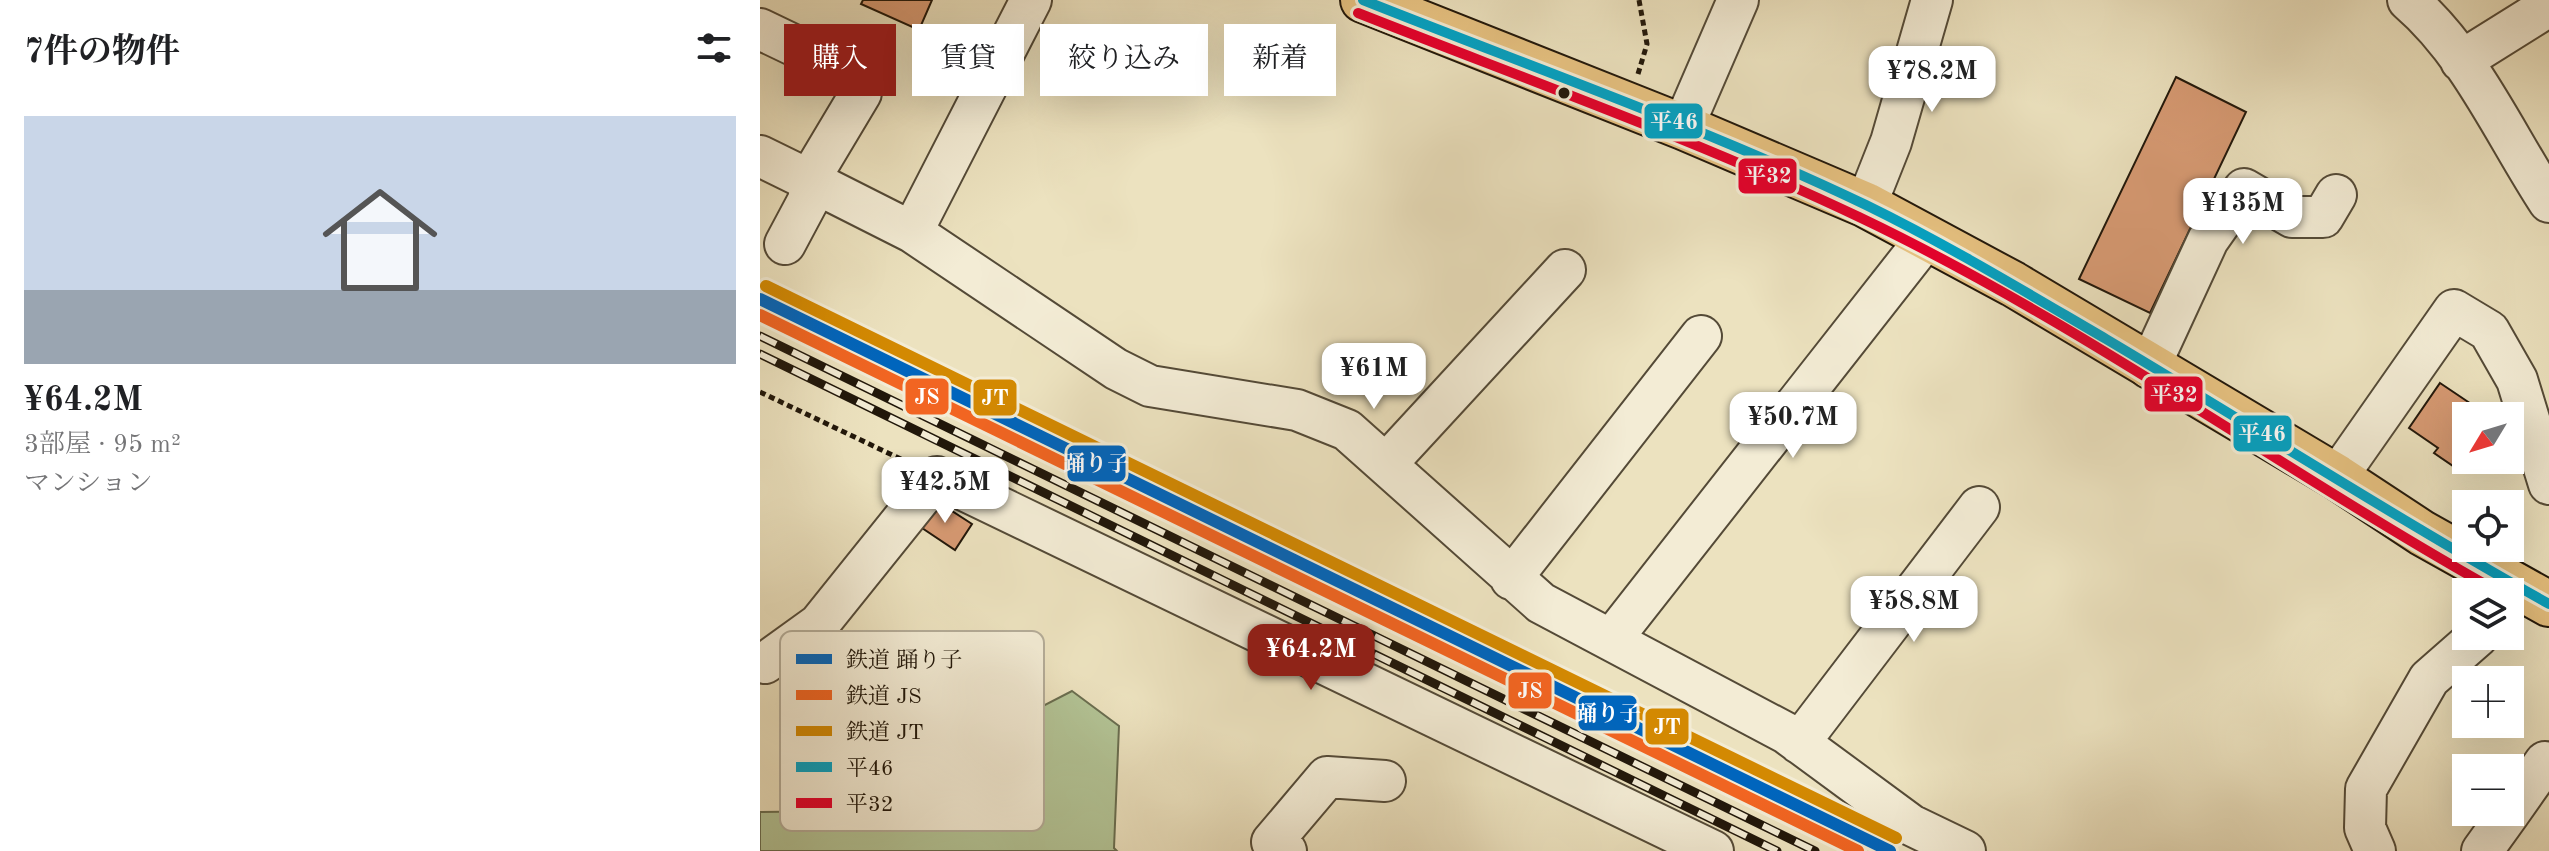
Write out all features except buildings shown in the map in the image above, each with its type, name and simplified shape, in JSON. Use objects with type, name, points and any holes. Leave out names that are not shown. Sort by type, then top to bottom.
[{"type":"highway","points":[[1363,0],[1416,10],[1628,106],[1866,205],[1925,240],[2013,284],[2149,368],[2337,477],[2527,598]]},
{"type":"street","points":[[912,232],[1031,0]]},
{"type":"street","points":[[1683,127],[1738,0]]},
{"type":"street","points":[[1866,205],[1891,142],[1932,0]]},
{"type":"street","points":[[2408,0],[2434,22],[2549,202]]},
{"type":"street","points":[[2461,61],[2549,6]]},
{"type":"street","points":[[760,29],[862,78],[861,93],[809,180],[809,199],[785,244]]},
{"type":"street","points":[[760,156],[912,232],[1127,374],[1150,386],[1297,410],[1347,430],[1541,603],[1799,743],[1911,825],[1965,851]]},
{"type":"street","points":[[2149,368],[2208,240],[2244,189],[2292,217],[2323,217],[2336,195]]},
{"type":"street","points":[[1611,640],[1925,240]]},
{"type":"street","points":[[1387,463],[1565,270]]},
{"type":"street","points":[[2337,477],[2454,310],[2489,331],[2517,380],[2549,484]]},
{"type":"street","points":[[1511,579],[1701,336]]},
{"type":"street","points":[[809,631],[819,624],[937,477],[1713,851]]},
{"type":"street","points":[[1799,743],[1979,507]]},
{"type":"street","points":[[2375,851],[2365,828],[2366,789],[2429,679],[2462,650]]},
{"type":"street","points":[[765,663],[780,652]]},
{"type":"street","points":[[2524,792],[2545,762]]},
{"type":"street","points":[[1286,851],[1272,842],[1327,777],[1385,781]]},
{"type":"street","points":[[2482,851],[2500,826]]},
{"type":"path","points":[[1628,106],[1647,44],[1639,0]]},
{"type":"path","points":[[760,392],[937,477]]},
{"type":"green space","points":[[1072,691],[1119,726],[1114,848],[1117,851],[760,851],[760,812],[780,812],[780,831],[1044,831],[1044,705]]},
{"type":"railway","points":[[760,336],[1815,851]]},
{"type":"railway","points":[[760,354],[1777,851]]},
{"type":"rail line","name":"JT","points":[[766,286],[1896,838]]},
{"type":"rail line","name":"踊り子","points":[[760,299],[1890,851]]},
{"type":"rail line","name":"JS","points":[[760,315],[1858,851]]},
{"type":"transit line","name":"平46","points":[[1363,0],[1742,149],[1897,220],[2106,339],[2549,604]]},
{"type":"transit line","name":"平32","points":[[1358,13],[1736,162],[1859,217],[2023,303],[2475,578]]}]
